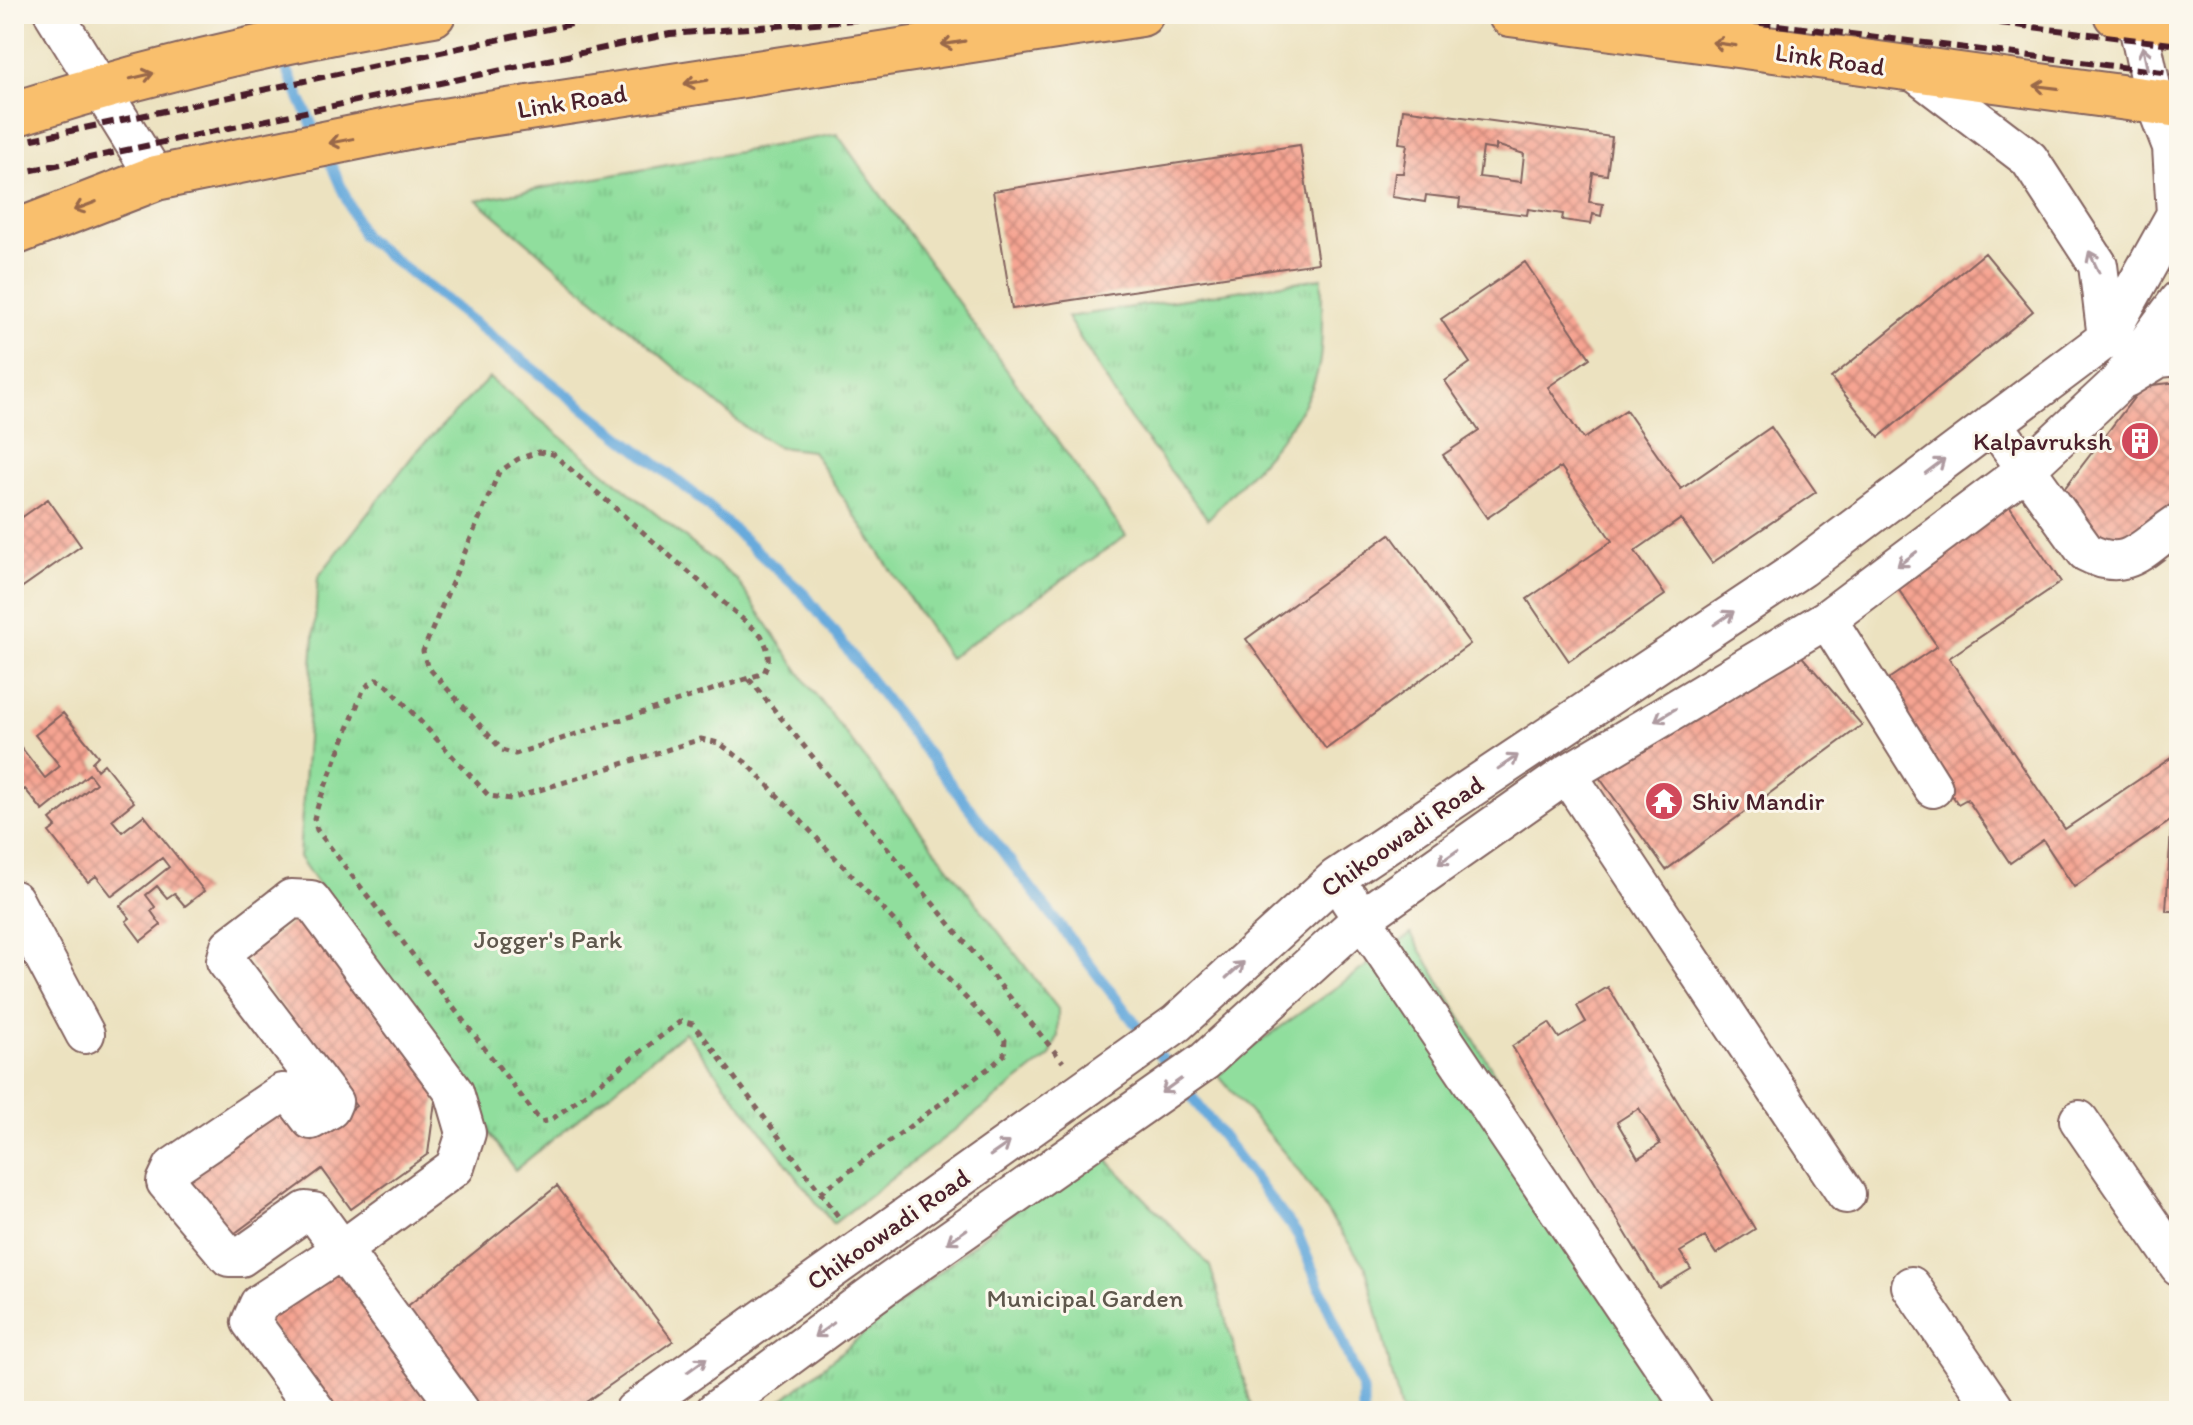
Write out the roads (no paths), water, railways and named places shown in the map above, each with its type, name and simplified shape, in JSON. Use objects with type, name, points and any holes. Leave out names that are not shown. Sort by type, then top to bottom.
[{"type":"main road","points":[[14,114],[99,86],[275,44],[433,14]]},
{"type":"main road","name":"Link Road","points":[[14,233],[156,178],[417,125],[1141,14]]},
{"type":"main road","name":"Link Road","points":[[1510,14],[2166,103]]},
{"type":"main road","points":[[2126,15],[2179,22]]},
{"type":"street","points":[[54,14],[156,178]]},
{"type":"street","name":"Chikoowadi Road","points":[[634,1411],[1177,1023],[1336,878],[1801,568],[2107,338],[2176,214],[2166,103],[2126,15]]},
{"type":"street","points":[[1912,70],[2029,159],[2098,265],[2107,338]]},
{"type":"street","name":"Chikoowadi Road","points":[[715,1411],[887,1284],[1205,1061],[1361,919],[1567,774],[1827,619],[2025,470],[2117,384],[2179,300]]},
{"type":"street","name":"Chikoowadi Road","points":[[2117,384],[2159,358],[2179,356]]},
{"type":"street","points":[[1993,423],[2086,552],[2106,563],[2126,561],[2179,523]]},
{"type":"street","points":[[1827,619],[1933,788]]},
{"type":"street","points":[[1567,774],[1846,1194]]},
{"type":"street","points":[[1336,878],[1694,1411]]},
{"type":"street","points":[[316,1411],[251,1322],[259,1304],[343,1249],[455,1167],[466,1133],[454,1092],[311,900],[291,899],[230,946],[226,961],[333,1102],[330,1109],[311,1120],[291,1094],[282,1093],[173,1167],[166,1182],[229,1257],[241,1257],[306,1211],[314,1212],[343,1249],[460,1411]]},
{"type":"street","points":[[14,900],[85,1034]]},
{"type":"street","points":[[2079,1120],[2179,1266]]},
{"type":"street","points":[[1911,1286],[1996,1411]]},
{"type":"waterway","points":[[264,14],[272,36]]},
{"type":"waterway","points":[[279,52],[318,138]]},
{"type":"waterway","points":[[326,153],[363,236],[698,497],[806,596],[1298,1235],[1363,1391],[1363,1411]]},
{"type":"railway","points":[[14,143],[619,14]]},
{"type":"railway","points":[[14,174],[670,34],[932,14]]},
{"type":"railway","points":[[1688,14],[2179,74]]},
{"type":"railway","points":[[1927,14],[2179,45]]},
{"type":"place","name":"Kalpavruksh","points":[[2140,441]]},
{"type":"place","name":"Shiv Mandir","points":[[1664,801]]},
{"type":"park label","name":"Jogger's Park","points":[[548,939]]},
{"type":"park label","name":"Municipal Garden","points":[[1085,1298]]}]
